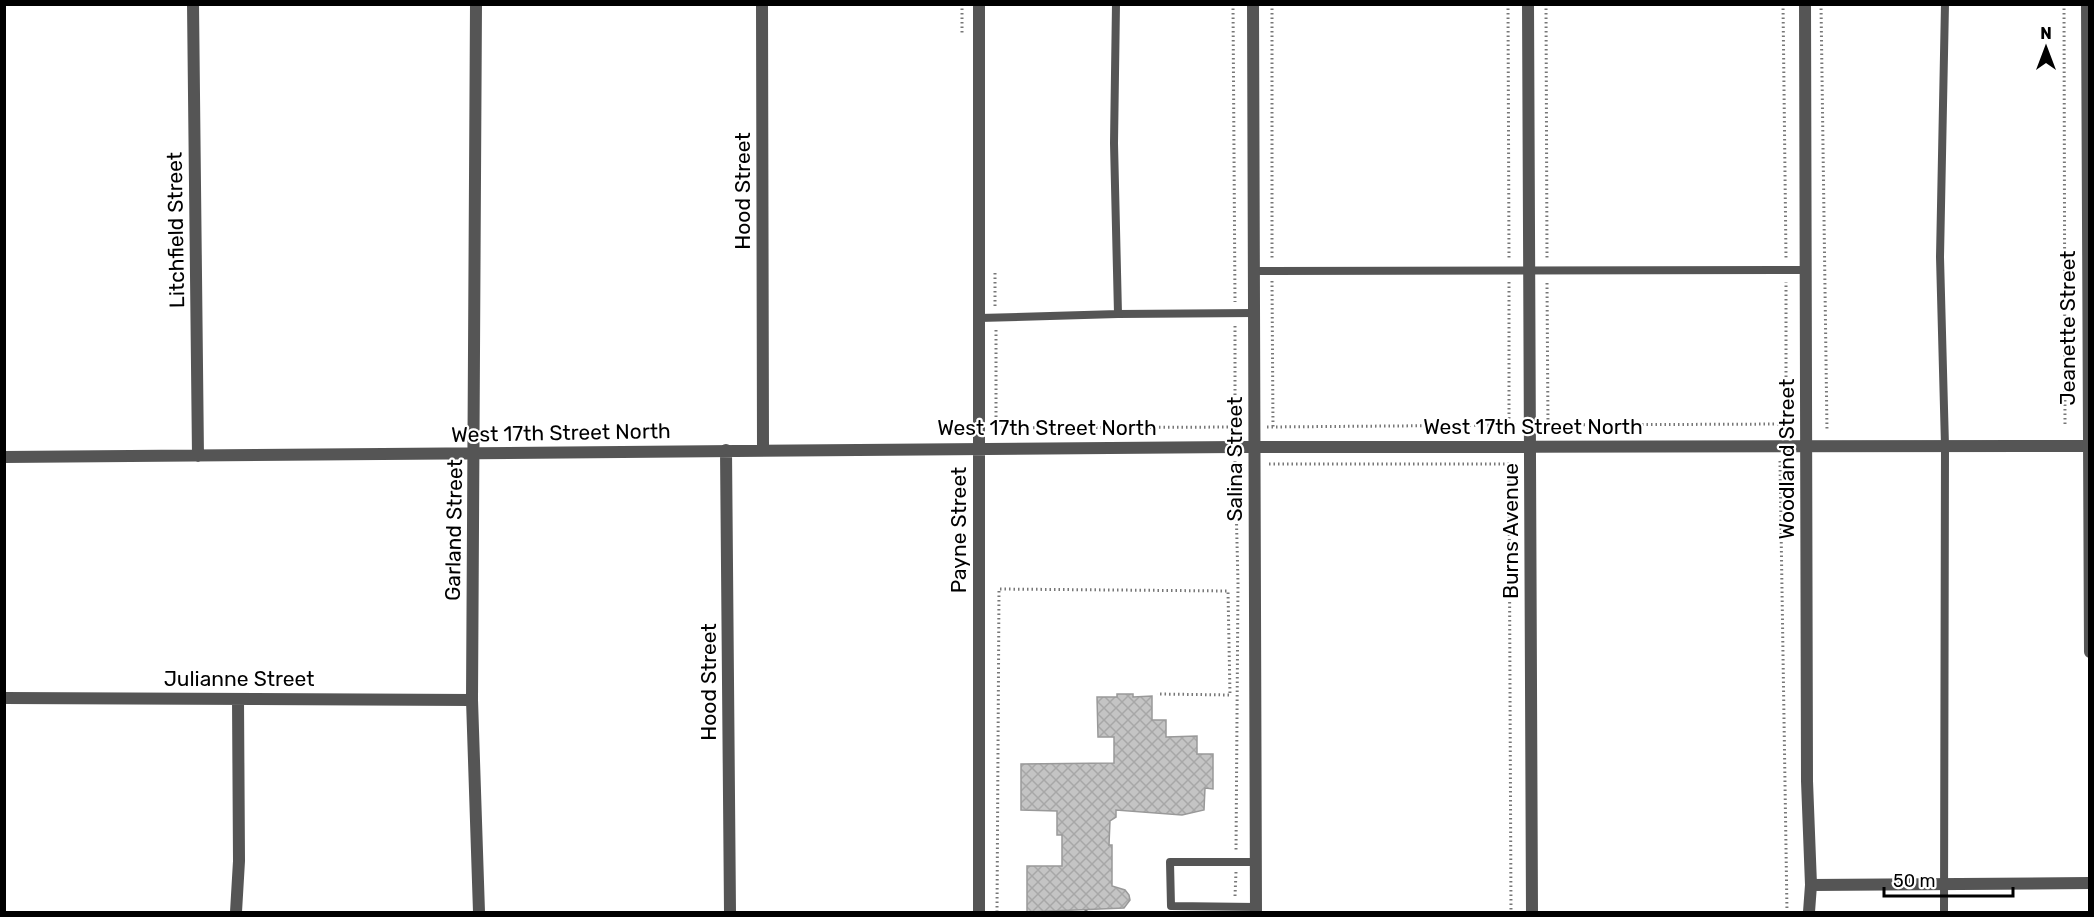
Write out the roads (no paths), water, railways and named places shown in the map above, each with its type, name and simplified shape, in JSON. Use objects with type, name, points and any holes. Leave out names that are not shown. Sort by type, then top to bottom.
[{"type":"street","name":"Litchfield Street","points":[[193,4],[198,456]]},
{"type":"street","name":"Garland Street","points":[[476,4],[472,700],[479,912]]},
{"type":"street","name":"Hood Street","points":[[762,4],[763,450]]},
{"type":"street","name":"Payne Street","points":[[979,4],[979,912]]},
{"type":"street","name":"Salina Street","points":[[1253,4],[1256,910]]},
{"type":"street","name":"Burns Avenue","points":[[1528,4],[1532,912]]},
{"type":"street","name":"Woodland Street","points":[[1805,4],[1806,781],[1811,885],[1809,912]]},
{"type":"street","name":"Jeanette Street","points":[[2087,4],[2090,652]]},
{"type":"street","name":"West 17th Street North","points":[[4,457],[978,448],[2089,446]]},
{"type":"street","name":"Hood Street","points":[[726,450],[730,912]]},
{"type":"street","name":"Julianne Street","points":[[4,698],[472,700]]},
{"type":"street","points":[[236,912],[239,861],[238,699]]},
{"type":"street","points":[[1811,885],[2090,883]]},
{"type":"lane","points":[[1116,4],[1114,143],[1118,314]]},
{"type":"lane","points":[[1944,912],[1946,446],[1940,257],[1945,4]]},
{"type":"lane","points":[[1254,271],[1806,270]]},
{"type":"lane","points":[[978,318],[1254,313]]},
{"type":"lane","points":[[1255,862],[1170,862],[1170,873],[1171,906],[1256,910]]}]
